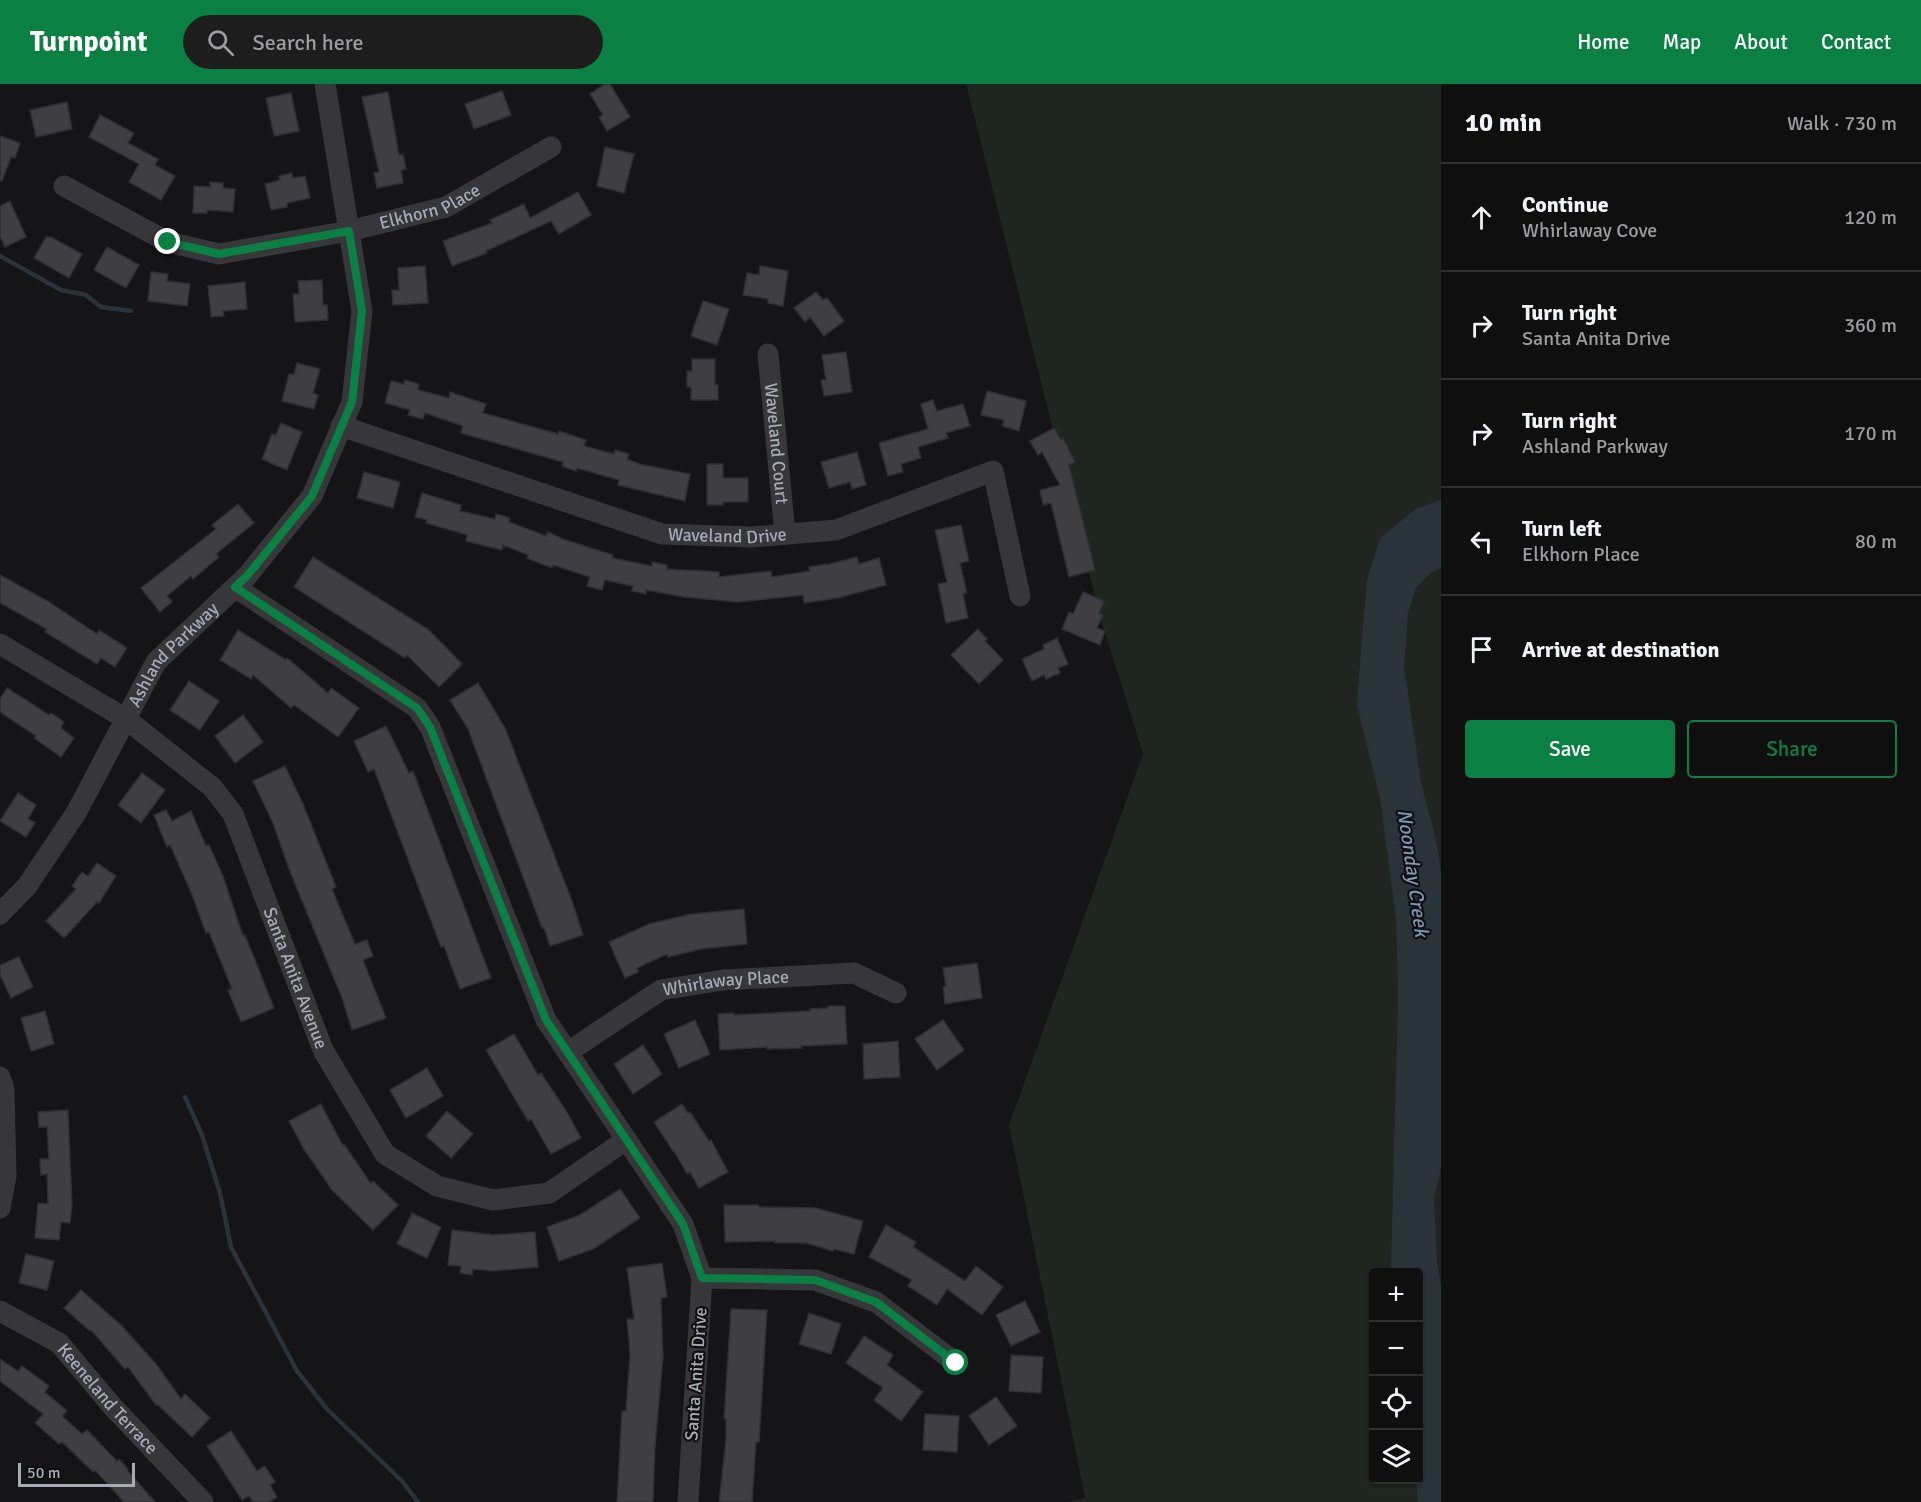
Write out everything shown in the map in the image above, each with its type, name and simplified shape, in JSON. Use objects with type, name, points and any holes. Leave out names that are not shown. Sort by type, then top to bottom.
[{"type":"street","name":"Ashland Parkway","points":[[0,914],[27,886],[76,813],[156,662],[247,576],[312,496],[352,402],[362,311],[325,84]]},
{"type":"street","name":"Elkhorn Place","points":[[64,186],[168,242],[219,254],[349,231],[446,207],[551,147]]},
{"type":"street","name":"Waveland Court","points":[[768,354],[785,534]]},
{"type":"street","name":"Waveland Drive","points":[[341,426],[662,534],[752,537],[836,530],[993,471],[1020,596]]},
{"type":"street","name":"Santa Anita Drive","points":[[235,587],[417,708],[430,727],[546,1020],[683,1224],[702,1278],[687,1502]]},
{"type":"street","name":"Santa Anita Avenue","points":[[0,644],[126,719],[212,787],[233,814],[323,1050],[384,1154],[436,1186],[493,1200],[549,1193],[626,1140]]},
{"type":"street","name":"Whirlaway Place","points":[[568,1052],[661,990],[723,980],[854,972],[896,993]]},
{"type":"street","points":[[0,1077],[3,1089],[6,1176],[0,1208]]},
{"type":"street","points":[[702,1278],[815,1280],[876,1302],[956,1363]]},
{"type":"street","name":"Keeneland Terrace","points":[[0,1311],[59,1343],[113,1407],[203,1502]]},
{"type":"shaded area","points":[[966,84],[1441,84],[1441,1502],[1067,1502],[1085,1497],[1009,1125],[1143,754],[1100,616]]},
{"type":"water","name":"Noonday Creek","points":[[1441,500],[1441,568],[1430,573],[1416,588],[1408,612],[1404,666],[1421,783],[1436,839],[1441,872],[1441,1168],[1434,1198],[1437,1262],[1441,1286],[1441,1502],[1418,1502],[1416,1484],[1423,1484],[1423,1268],[1391,1268],[1398,997],[1396,918],[1380,798],[1357,705],[1367,581],[1380,538],[1416,509]]},
{"type":"building","points":[[605,84],[610,84],[630,117],[607,131],[599,117],[603,115],[590,94]]},
{"type":"building","points":[[502,91],[511,115],[474,129],[465,104]]},
{"type":"building","points":[[388,92],[399,155],[403,154],[406,169],[401,170],[403,183],[377,188],[374,173],[379,172],[362,97]]},
{"type":"building","points":[[291,93],[299,131],[274,136],[266,98]]},
{"type":"building","points":[[67,102],[72,129],[36,137],[30,110]]},
{"type":"building","points":[[100,115],[134,133],[128,143],[158,159],[155,165],[175,176],[161,200],[129,182],[139,164],[89,137]]},
{"type":"building","points":[[0,136],[20,143],[15,158],[11,157],[2,181],[0,181]]},
{"type":"building","points":[[605,147],[634,154],[624,193],[597,186]]},
{"type":"building","points":[[292,173],[293,178],[305,176],[310,198],[287,203],[287,207],[271,210],[265,184],[280,180],[279,176]]},
{"type":"building","points":[[210,182],[223,183],[223,188],[235,189],[233,212],[207,210],[207,213],[193,213],[194,186],[210,187]]},
{"type":"building","points":[[578,192],[591,215],[559,234],[551,221],[486,251],[487,253],[452,266],[443,241],[492,223],[490,220],[524,204],[530,218]]},
{"type":"building","points":[[10,201],[26,237],[5,247],[0,236],[0,206]]},
{"type":"building","points":[[46,237],[51,237],[82,254],[69,278],[34,258]]},
{"type":"building","points":[[107,247],[139,265],[126,288],[94,270]]},
{"type":"building","points":[[425,266],[428,303],[393,305],[392,290],[399,290],[398,268]]},
{"type":"building","points":[[760,266],[788,271],[783,306],[768,303],[768,299],[743,295],[747,273],[759,275]]},
{"type":"building","points":[[151,272],[168,274],[167,281],[190,284],[187,306],[148,301]]},
{"type":"building","points":[[322,280],[323,305],[327,305],[328,320],[295,322],[293,294],[299,294],[298,281]]},
{"type":"building","points":[[245,282],[247,309],[223,311],[224,316],[211,317],[208,286]]},
{"type":"building","points":[[816,292],[823,300],[827,298],[844,321],[824,336],[810,317],[805,322],[794,308]]},
{"type":"building","points":[[703,301],[729,309],[717,345],[691,336]]},
{"type":"building","points":[[846,352],[852,392],[824,396],[821,380],[826,380],[822,355]]},
{"type":"building","points":[[692,359],[715,359],[715,385],[718,385],[718,400],[691,400],[691,387],[687,387],[687,371],[692,371]]},
{"type":"building","points":[[297,363],[320,369],[313,393],[318,395],[314,409],[282,401],[289,374],[294,375]]},
{"type":"building","points":[[405,380],[419,384],[418,390],[449,398],[450,392],[486,404],[483,413],[558,434],[559,431],[586,440],[584,446],[614,454],[615,450],[629,454],[627,459],[639,464],[690,474],[685,501],[618,485],[619,480],[577,468],[576,471],[562,466],[563,462],[461,433],[463,426],[425,413],[423,419],[408,415],[410,410],[385,403],[391,381],[404,384]]},
{"type":"building","points":[[987,391],[1026,401],[1019,431],[1002,426],[1004,420],[981,415]]},
{"type":"building","points":[[933,400],[937,411],[963,404],[970,426],[946,433],[948,438],[918,447],[921,458],[901,464],[903,472],[888,476],[879,443],[928,429],[921,404]]},
{"type":"building","points":[[281,423],[302,432],[287,470],[262,459],[272,434],[276,435]]},
{"type":"building","points":[[1054,428],[1061,440],[1063,438],[1075,462],[1069,465],[1095,570],[1069,577],[1051,503],[1043,505],[1040,490],[1060,485],[1042,452],[1038,455],[1030,441]]},
{"type":"building","points":[[857,452],[866,485],[852,489],[850,482],[829,488],[821,462]]},
{"type":"building","points":[[707,464],[723,464],[723,478],[748,478],[748,502],[723,502],[723,505],[707,505]]},
{"type":"building","points":[[364,472],[400,482],[393,508],[357,498]]},
{"type":"building","points":[[422,493],[461,505],[460,511],[495,519],[496,514],[510,518],[509,522],[546,536],[548,532],[613,555],[612,558],[652,566],[652,562],[667,565],[667,569],[719,572],[719,577],[771,571],[772,577],[810,571],[809,567],[857,557],[859,564],[879,558],[886,585],[838,598],[804,603],[803,595],[738,602],[684,597],[646,590],[646,594],[632,591],[633,586],[605,580],[602,590],[587,586],[590,577],[553,565],[552,568],[503,545],[502,550],[466,541],[467,535],[426,523],[427,520],[415,517]]},
{"type":"building","points":[[238,504],[254,523],[216,554],[219,557],[193,579],[191,576],[167,596],[172,602],[160,612],[141,588],[216,529],[212,525]]},
{"type":"building","points":[[961,525],[969,561],[960,563],[967,593],[963,594],[968,618],[946,623],[938,584],[947,582],[935,530]]},
{"type":"building","points":[[313,557],[429,630],[462,664],[439,687],[407,655],[405,658],[294,587]]},
{"type":"building","points":[[0,575],[49,602],[97,634],[99,630],[127,648],[115,667],[101,658],[97,664],[45,632],[47,629],[0,603]]},
{"type":"building","points":[[1083,592],[1104,601],[1099,613],[1103,615],[1097,628],[1105,631],[1100,645],[1062,629],[1069,612],[1073,614]]},
{"type":"building","points":[[978,629],[987,639],[985,641],[1003,660],[979,684],[951,655]]},
{"type":"building","points":[[238,630],[286,660],[287,658],[328,693],[331,688],[359,708],[338,737],[294,705],[291,708],[253,675],[251,679],[220,660]]},
{"type":"building","points":[[1057,638],[1068,664],[1058,668],[1060,673],[1046,679],[1044,675],[1032,681],[1022,659],[1044,649],[1043,645]]},
{"type":"building","points":[[189,681],[219,701],[200,730],[170,710]]},
{"type":"building","points":[[478,683],[505,728],[583,935],[550,946],[544,928],[542,928],[468,729],[450,700]]},
{"type":"building","points":[[7,688],[64,722],[61,728],[74,738],[61,757],[34,738],[36,736],[0,712],[0,699]]},
{"type":"building","points":[[243,715],[263,742],[235,763],[215,736]]},
{"type":"building","points":[[386,726],[409,773],[413,771],[491,978],[460,989],[444,946],[441,947],[374,769],[368,772],[354,741]]},
{"type":"building","points":[[285,766],[303,804],[336,887],[332,889],[355,944],[367,940],[373,956],[363,960],[386,1018],[352,1030],[342,998],[289,869],[273,823],[253,781]]},
{"type":"building","points":[[142,773],[165,790],[141,823],[118,805]]},
{"type":"building","points":[[18,793],[36,805],[28,819],[35,823],[26,837],[0,821]]},
{"type":"building","points":[[166,810],[172,821],[191,811],[206,846],[209,845],[223,876],[243,936],[245,935],[274,1008],[241,1022],[228,990],[232,989],[209,932],[206,933],[191,892],[170,845],[167,847],[154,815]]},
{"type":"building","points":[[97,863],[116,876],[99,903],[97,902],[64,938],[46,921],[76,889],[72,886],[82,872],[88,876]]},
{"type":"building","points":[[744,909],[747,944],[701,949],[668,957],[667,954],[637,968],[638,972],[625,978],[609,942],[649,924],[691,914]]},
{"type":"building","points":[[19,957],[33,987],[11,998],[0,975],[0,965]]},
{"type":"building","points":[[977,963],[982,998],[945,1004],[943,987],[946,986],[943,968]]},
{"type":"building","points":[[828,1006],[845,1006],[847,1044],[801,1046],[802,1048],[767,1049],[767,1047],[720,1050],[718,1014],[810,1011],[810,1009],[828,1008]]},
{"type":"building","points":[[45,1011],[54,1044],[31,1051],[21,1018]]},
{"type":"building","points":[[695,1020],[710,1054],[679,1068],[664,1034]]},
{"type":"building","points":[[943,1020],[964,1050],[937,1070],[915,1039]]},
{"type":"building","points":[[514,1034],[538,1075],[541,1073],[565,1109],[581,1138],[551,1154],[531,1119],[528,1121],[486,1050]]},
{"type":"building","points":[[898,1041],[900,1077],[864,1079],[863,1044]]},
{"type":"building","points":[[643,1045],[662,1074],[633,1094],[614,1064]]},
{"type":"building","points":[[427,1068],[443,1096],[406,1118],[390,1090]]},
{"type":"building","points":[[321,1104],[343,1146],[344,1144],[371,1184],[373,1181],[398,1205],[373,1230],[332,1190],[304,1149],[289,1121]]},
{"type":"building","points":[[682,1104],[709,1141],[711,1140],[728,1172],[699,1188],[690,1172],[687,1174],[654,1122]]},
{"type":"building","points":[[68,1110],[72,1206],[70,1223],[61,1222],[59,1240],[35,1238],[38,1203],[48,1204],[47,1174],[41,1175],[40,1159],[49,1159],[47,1127],[39,1127],[38,1112]]},
{"type":"building","points":[[447,1111],[473,1134],[451,1158],[426,1136]]},
{"type":"building","points":[[620,1189],[640,1218],[593,1249],[559,1261],[547,1227],[580,1215]]},
{"type":"building","points":[[724,1205],[816,1208],[863,1221],[854,1254],[806,1243],[725,1242]]},
{"type":"building","points":[[412,1213],[441,1227],[427,1258],[397,1244]]},
{"type":"building","points":[[886,1225],[916,1242],[913,1247],[965,1281],[976,1266],[1003,1287],[982,1315],[947,1289],[937,1305],[908,1286],[912,1280],[869,1257]]},
{"type":"building","points":[[452,1230],[494,1235],[535,1232],[538,1267],[493,1271],[473,1269],[472,1275],[460,1273],[461,1266],[448,1265]]},
{"type":"building","points":[[26,1254],[54,1261],[47,1290],[19,1283]]},
{"type":"building","points":[[662,1263],[667,1297],[661,1298],[663,1357],[653,1502],[617,1502],[622,1411],[626,1411],[630,1354],[627,1319],[634,1319],[627,1268]]},
{"type":"building","points":[[81,1290],[122,1326],[156,1364],[181,1399],[185,1394],[210,1418],[192,1437],[156,1405],[128,1367],[125,1369],[91,1330],[64,1308]]},
{"type":"building","points":[[1025,1301],[1040,1332],[1011,1346],[996,1315]]},
{"type":"building","points":[[731,1309],[767,1310],[759,1442],[756,1442],[752,1502],[719,1502],[726,1440],[726,1419],[724,1419]]},
{"type":"building","points":[[809,1313],[841,1324],[831,1354],[799,1344]]},
{"type":"building","points":[[864,1336],[893,1355],[887,1365],[923,1392],[901,1421],[874,1400],[883,1388],[846,1363]]},
{"type":"building","points":[[1011,1355],[1043,1357],[1041,1393],[1009,1391]]},
{"type":"building","points":[[0,1359],[18,1371],[22,1366],[49,1386],[45,1392],[67,1411],[62,1416],[82,1434],[87,1430],[117,1461],[119,1459],[155,1502],[124,1502],[95,1470],[93,1472],[62,1442],[59,1444],[35,1423],[43,1414],[0,1381]]},
{"type":"building","points":[[996,1397],[1017,1426],[989,1445],[969,1416]]},
{"type":"building","points":[[925,1414],[959,1416],[957,1452],[923,1450]]},
{"type":"building","points":[[231,1431],[257,1471],[265,1466],[275,1482],[270,1485],[277,1497],[269,1502],[253,1502],[249,1496],[242,1500],[207,1446]]},
{"type":"waterway","points":[[0,256],[61,290],[86,295],[101,307],[131,311]]},
{"type":"waterway","points":[[185,1097],[202,1135],[220,1193],[231,1247],[297,1371],[327,1409],[402,1481],[418,1502]]},
{"type":"route","points":[[168,242],[219,254],[349,231],[362,311],[352,402],[312,496],[247,576],[235,587],[417,708],[430,727],[546,1020],[683,1224],[702,1278],[815,1280],[876,1302],[956,1363]]}]
